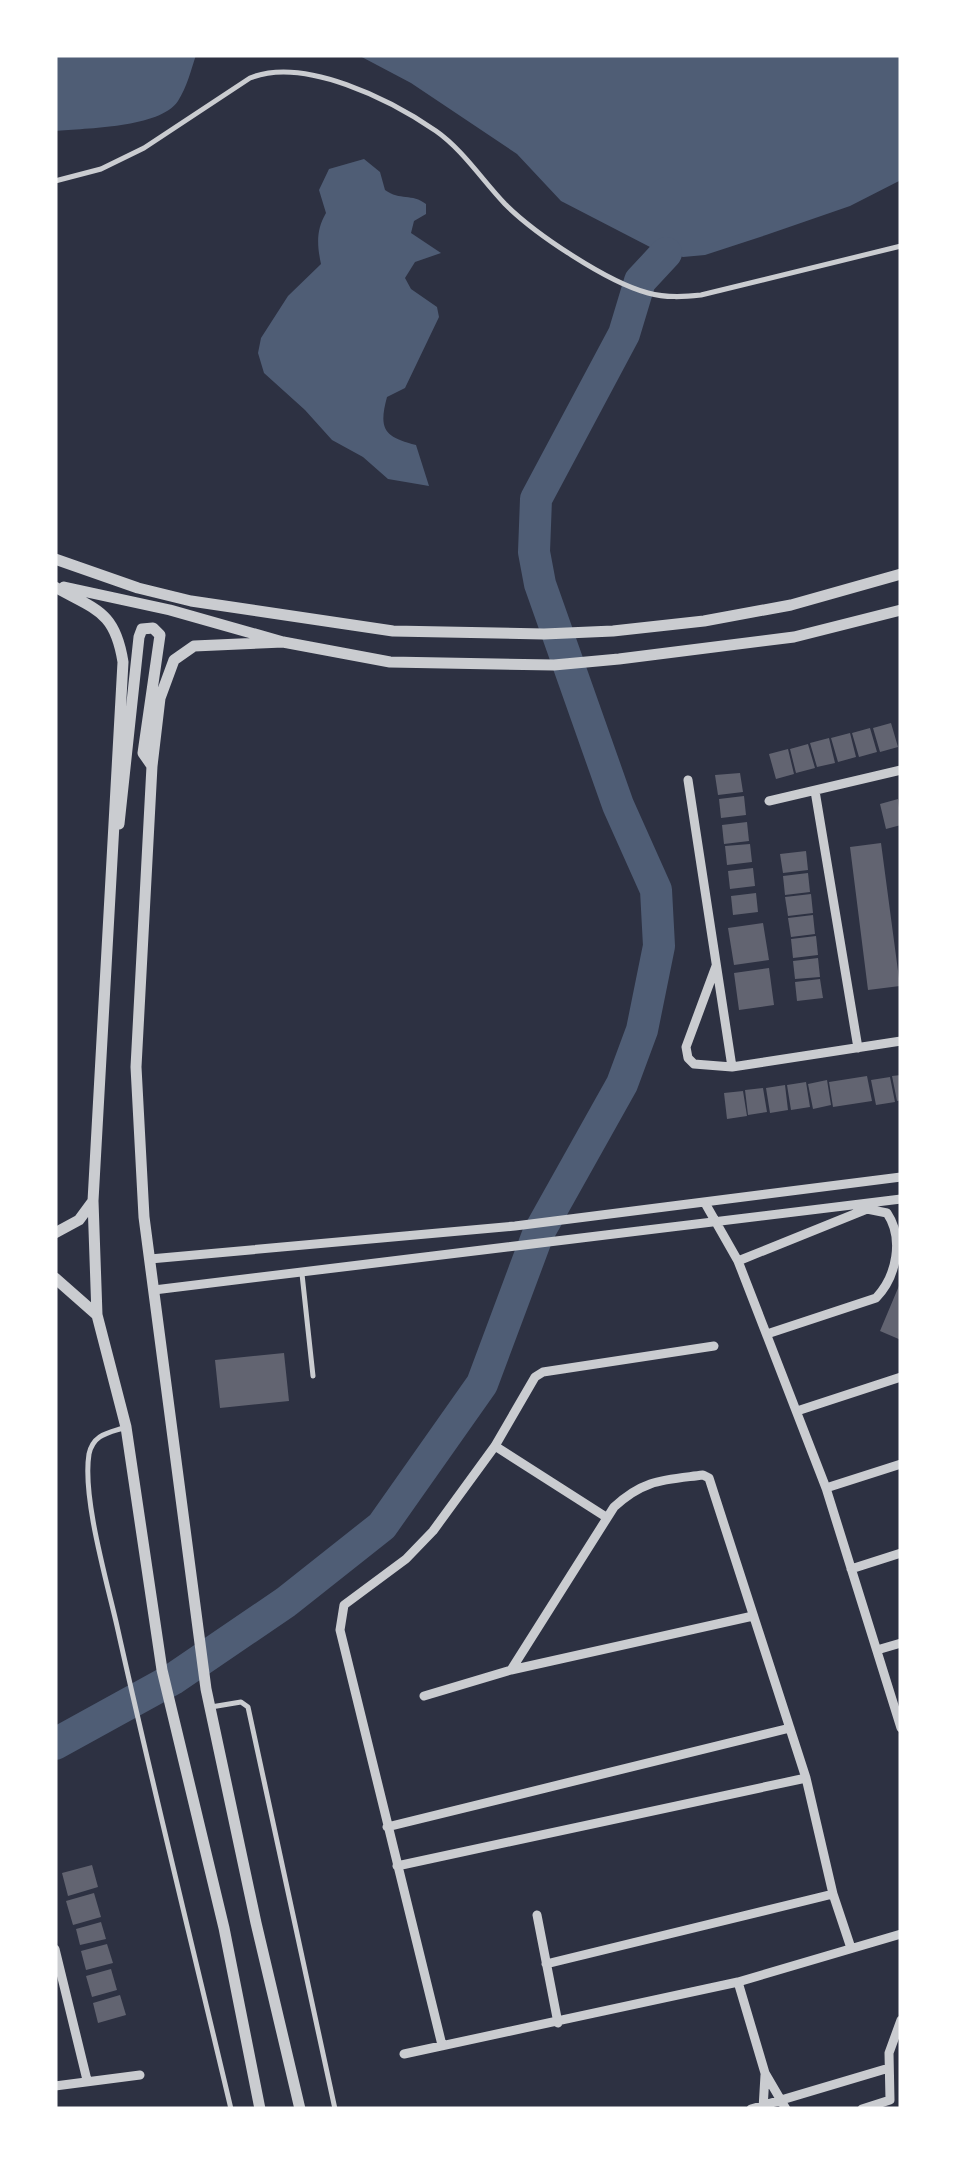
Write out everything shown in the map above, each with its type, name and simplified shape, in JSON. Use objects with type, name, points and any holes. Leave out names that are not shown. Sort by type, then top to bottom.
[{"type":"street","points":[[55,559],[138,588],[191,601],[282,615],[393,631],[544,634],[704,621],[791,605],[901,574]]},
{"type":"street","points":[[55,586],[170,610],[283,642],[390,662],[554,665],[619,659],[794,637],[901,610]]},
{"type":"street","points":[[55,586],[105,615],[118,634],[123,662],[93,1201],[97,1315],[126,1427],[162,1670],[224,1928],[260,2109]]},
{"type":"street","points":[[111,858],[122,809],[139,637],[142,629],[153,628],[160,635],[143,753],[152,766]]},
{"type":"street","points":[[283,642],[194,646],[174,660],[160,698],[152,766],[136,1067],[144,1217],[206,1689],[300,2109]]},
{"type":"street","points":[[769,801],[901,770]]},
{"type":"street","points":[[688,780],[732,1066]]},
{"type":"street","points":[[816,791],[858,1048]]},
{"type":"street","points":[[716,966],[689,1035],[688,1058],[702,1067],[732,1066],[901,1040]]},
{"type":"street","points":[[150,1259],[514,1226],[901,1177]]},
{"type":"street","points":[[154,1290],[901,1199]]},
{"type":"street","points":[[55,1234],[79,1220],[93,1201]]},
{"type":"street","points":[[706,1202],[738,1261],[826,1488],[901,1728]]},
{"type":"street","points":[[738,1261],[867,1209],[887,1213],[896,1226],[899,1241],[885,1288],[876,1298],[767,1334]]},
{"type":"street","points":[[55,1278],[97,1315]]},
{"type":"street","points":[[442,2046],[340,1630],[340,1612],[350,1599],[406,1559],[432,1530],[494,1446],[528,1385],[542,1372],[714,1346]]},
{"type":"street","points":[[797,1411],[901,1377]]},
{"type":"street","points":[[494,1446],[606,1517]]},
{"type":"street","points":[[826,1488],[901,1464]]},
{"type":"street","points":[[511,1670],[606,1517],[633,1489],[703,1475],[709,1478],[806,1778],[833,1894],[851,1948]]},
{"type":"street","points":[[851,1568],[901,1553]]},
{"type":"street","points":[[424,1696],[511,1670],[753,1616]]},
{"type":"street","points":[[877,1650],[901,1643]]},
{"type":"street","points":[[387,1827],[790,1728]]},
{"type":"street","points":[[396,1866],[806,1778]]},
{"type":"street","points":[[546,1964],[833,1894]]},
{"type":"street","points":[[537,1916],[558,2023]]},
{"type":"street","points":[[404,2054],[738,1982],[901,1934]]},
{"type":"street","points":[[55,1948],[87,2080]]},
{"type":"street","points":[[738,1982],[765,2073],[784,2105]]},
{"type":"street","points":[[862,2109],[890,2100],[889,2053],[901,2020]]},
{"type":"street","points":[[765,2073],[759,2108],[784,2105],[890,2068]]},
{"type":"street","points":[[55,2086],[140,2075]]},
{"type":"lane","points":[[55,181],[101,168],[144,148],[250,78],[268,71],[328,77],[438,132],[526,222],[574,256],[646,293],[676,298],[702,296],[901,246]]},
{"type":"lane","points":[[302,1272],[313,1376]]},
{"type":"lane","points":[[126,1427],[101,1435],[93,1442],[89,1458],[91,1500],[131,1689],[231,2109]]},
{"type":"lane","points":[[211,1706],[241,1702],[248,1708],[335,2109]]},
{"type":"water","points":[[55,55],[196,55],[181,96],[169,110],[139,122],[55,131]]},
{"type":"water","points":[[358,55],[901,55],[901,180],[850,206],[705,255],[683,257],[650,247],[561,201],[517,154],[411,83]]},
{"type":"water","points":[[364,159],[380,172],[385,190],[426,204],[426,214],[414,221],[411,233],[441,253],[415,262],[405,278],[411,289],[437,307],[439,317],[405,388],[387,397],[383,417],[391,435],[416,445],[429,486],[388,479],[363,457],[332,440],[264,373],[258,353],[261,338],[288,296],[321,264],[318,238],[326,213],[319,190],[329,169]]},
{"type":"building","points":[[891,723],[898,747],[880,752],[873,728]]},
{"type":"building","points":[[870,728],[877,752],[859,757],[852,733]]},
{"type":"building","points":[[850,733],[856,757],[838,762],[831,738]]},
{"type":"building","points":[[829,738],[835,763],[817,767],[810,743]]},
{"type":"building","points":[[808,744],[815,768],[796,773],[790,749]]},
{"type":"building","points":[[788,749],[794,774],[776,779],[769,754]]},
{"type":"building","points":[[740,773],[743,792],[718,795],[715,775]]},
{"type":"building","points":[[744,796],[746,815],[721,818],[719,799]]},
{"type":"building","points":[[898,799],[901,825],[886,829],[880,804]]},
{"type":"building","points":[[747,822],[749,841],[724,844],[722,825]]},
{"type":"building","points":[[881,843],[900,986],[868,990],[850,847]]},
{"type":"building","points":[[750,844],[752,862],[727,865],[725,846]]},
{"type":"building","points":[[806,851],[808,870],[783,873],[780,854]]},
{"type":"building","points":[[753,868],[755,886],[730,889],[728,871]]},
{"type":"building","points":[[808,873],[810,892],[785,895],[783,876]]},
{"type":"building","points":[[756,893],[758,912],[733,915],[731,896]]},
{"type":"building","points":[[811,894],[813,913],[788,916],[785,897]]},
{"type":"building","points":[[813,915],[815,934],[791,937],[788,918]]},
{"type":"building","points":[[763,923],[769,960],[734,965],[728,928]]},
{"type":"building","points":[[816,936],[818,955],[793,958],[791,939]]},
{"type":"building","points":[[818,958],[820,977],[795,979],[793,961]]},
{"type":"building","points":[[769,968],[774,1005],[739,1010],[734,973]]},
{"type":"building","points":[[820,979],[823,998],[797,1001],[795,982]]},
{"type":"building","points":[[901,1075],[901,1100],[897,1101],[892,1076]]},
{"type":"building","points":[[867,1076],[872,1101],[833,1107],[829,1082]]},
{"type":"building","points":[[890,1077],[895,1102],[876,1105],[871,1080]]},
{"type":"building","points":[[827,1080],[831,1105],[813,1109],[808,1084]]},
{"type":"building","points":[[806,1082],[810,1107],[791,1110],[787,1085]]},
{"type":"building","points":[[785,1085],[788,1110],[770,1113],[766,1088]]},
{"type":"building","points":[[763,1088],[767,1112],[748,1115],[745,1090]]},
{"type":"building","points":[[743,1091],[747,1116],[727,1119],[724,1093]]},
{"type":"building","points":[[901,1281],[901,1340],[880,1331]]},
{"type":"building","points":[[284,1353],[289,1401],[220,1408],[215,1360]]},
{"type":"building","points":[[92,1865],[98,1887],[68,1896],[62,1873]]},
{"type":"building","points":[[94,1893],[101,1917],[73,1925],[66,1901]]},
{"type":"building","points":[[101,1922],[106,1939],[80,1945],[76,1929]]},
{"type":"building","points":[[107,1944],[113,1963],[86,1970],[81,1951]]},
{"type":"building","points":[[111,1969],[117,1990],[92,1997],[86,1976]]},
{"type":"building","points":[[120,1995],[126,2015],[98,2023],[93,2003]]},
{"type":"waterway","points":[[55,1744],[173,1679],[286,1602],[382,1526],[482,1384],[538,1234],[622,1084],[642,1030],[659,946],[656,890],[618,805],[540,584],[534,552],[536,499],[624,334],[640,281],[666,253]]}]
